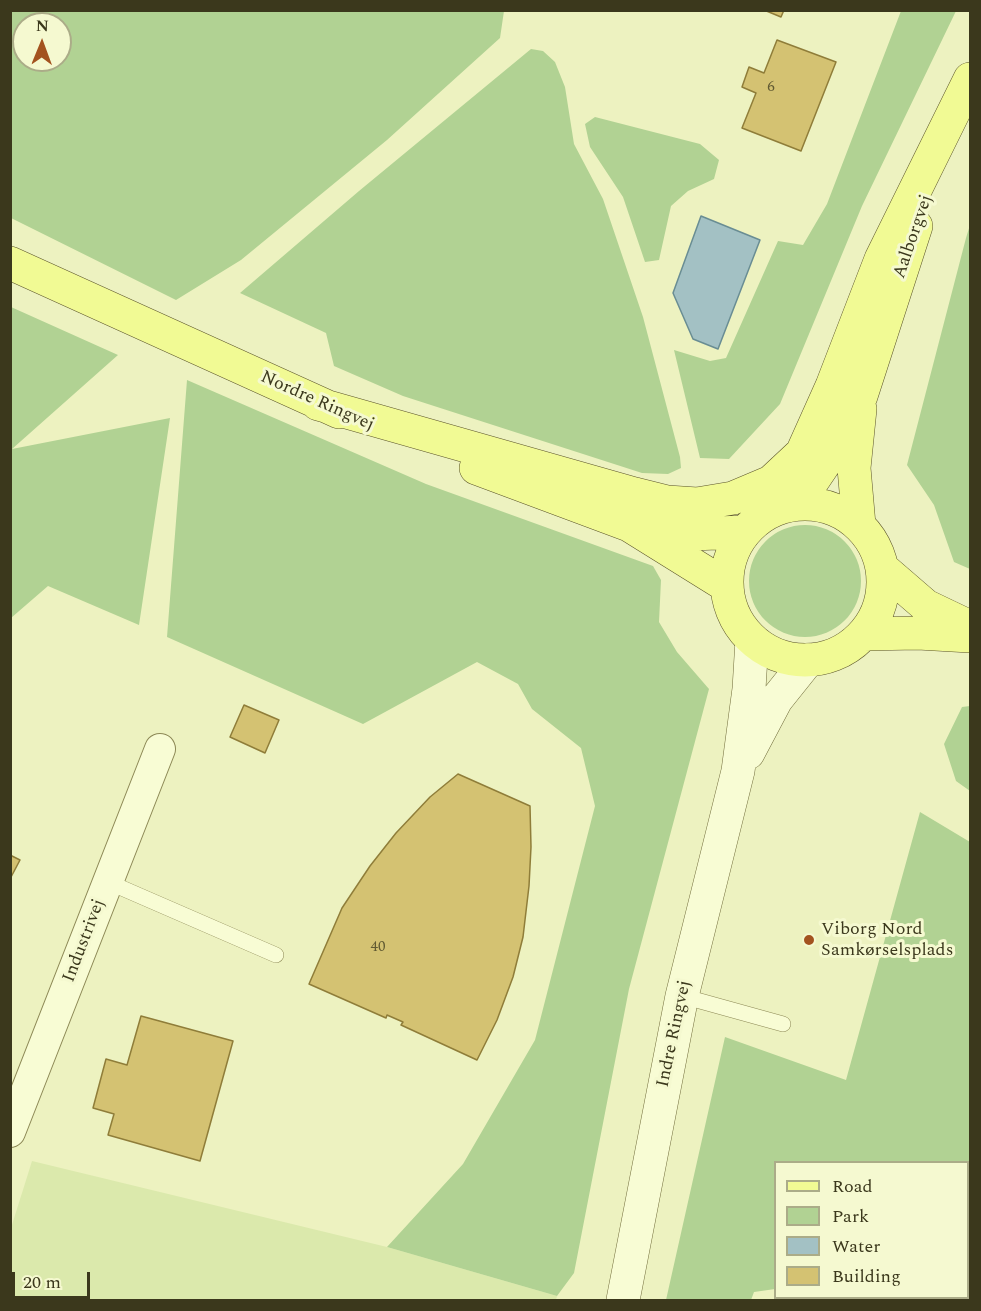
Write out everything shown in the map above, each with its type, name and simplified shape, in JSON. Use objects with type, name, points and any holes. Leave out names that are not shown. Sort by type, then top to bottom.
[{"type":"main road","name":"Aalborgvej","points":[[797,504],[826,461],[861,396],[913,235],[970,80]]},
{"type":"main road","points":[[318,404],[667,502],[697,504],[733,498],[771,482],[802,453],[832,386],[881,259],[970,80]]},
{"type":"main road","name":"Nordre Ringvej","points":[[10,263],[318,404],[420,447],[629,525],[727,586]]},
{"type":"main road","name":"Aalborgvej","points":[[859,525],[854,468],[861,396]]},
{"type":"main road","points":[[797,504],[819,505],[841,512],[859,525],[870,537],[878,552],[884,586],[881,603],[874,620],[864,634],[852,645],[838,653],[808,660],[788,658],[769,651],[752,640],[739,624],[730,606],[727,586],[728,567],[734,548],[744,532],[759,518],[777,509],[797,504]]},
{"type":"main road","name":"Nordre Ringvej","points":[[629,525],[691,534],[744,532]]},
{"type":"main road","points":[[882,568],[926,606],[970,627]]},
{"type":"main road","points":[[864,634],[918,633],[970,636]]},
{"type":"street","name":"Indre Ringvej","points":[[623,1300],[682,996],[738,771],[749,689],[752,640]]},
{"type":"street","name":"Indre Ringvej","points":[[738,771],[776,700],[808,660]]},
{"type":"street","name":"Industrivej","points":[[10,1132],[160,749]]},
{"type":"lane","points":[[108,882],[276,955]]},
{"type":"lane","points":[[682,996],[783,1024]]},
{"type":"green space","points":[[504,10],[500,38],[387,140],[241,260],[176,300],[11,218],[10,11]]},
{"type":"green space","points":[[901,11],[956,11],[862,206],[780,404],[729,459],[700,458],[674,350],[710,361],[726,358],[778,241],[803,245],[827,204]]},
{"type":"green space","points":[[531,49],[543,51],[555,62],[565,87],[574,144],[603,199],[643,317],[680,457],[681,468],[668,474],[642,473],[403,396],[334,366],[326,333],[240,293]]},
{"type":"green space","points":[[595,117],[700,144],[719,160],[714,179],[688,191],[671,206],[659,260],[645,262],[623,197],[590,147],[585,124]]},
{"type":"green space","points":[[970,225],[970,569],[954,562],[934,505],[907,465]]},
{"type":"green space","points":[[11,307],[118,355],[12,449],[170,418],[139,625],[48,586],[11,618]]},
{"type":"green space","points":[[187,380],[426,484],[653,566],[661,580],[659,622],[677,652],[709,689],[629,989],[574,1273],[557,1296],[387,1247],[463,1164],[535,1040],[595,806],[581,748],[532,709],[518,684],[477,662],[363,724],[167,637]]},
{"type":"green space","points":[[805,525],[827,529],[845,541],[857,559],[861,581],[857,603],[845,621],[827,633],[805,637],[783,633],[765,621],[753,603],[749,581],[753,559],[765,541],[783,529]]},
{"type":"green space","points":[[970,706],[970,791],[956,781],[944,744],[962,707]]},
{"type":"green space","points":[[920,812],[970,842],[970,1300],[817,1299],[969,1299],[969,1161],[774,1161],[774,1289],[754,1292],[751,1300],[666,1300],[725,1037],[846,1080]]},
{"type":"green space","points":[[32,1161],[387,1247],[557,1296],[556,1300],[11,1300],[11,1228]]},
{"type":"water","points":[[701,216],[760,240],[718,349],[693,339],[673,293]]},
{"type":"building","points":[[764,10],[784,10],[781,17]]},
{"type":"building","points":[[777,40],[836,62],[801,151],[742,128],[756,93],[742,87],[749,67],[764,73]]},
{"type":"building","points":[[244,705],[279,720],[265,753],[230,737]]},
{"type":"building","points":[[458,774],[530,806],[529,886],[523,937],[513,977],[497,1020],[477,1060],[401,1025],[403,1022],[387,1015],[386,1018],[309,984],[342,908],[370,866],[396,833],[430,797]]},
{"type":"building","points":[[10,855],[20,860],[10,879]]},
{"type":"building","points":[[141,1016],[233,1041],[200,1161],[108,1135],[114,1114],[93,1108],[106,1059],[127,1065]]},
{"type":"place","name":"Viborg Nord Samkørselsplads","points":[[809,940]]}]
